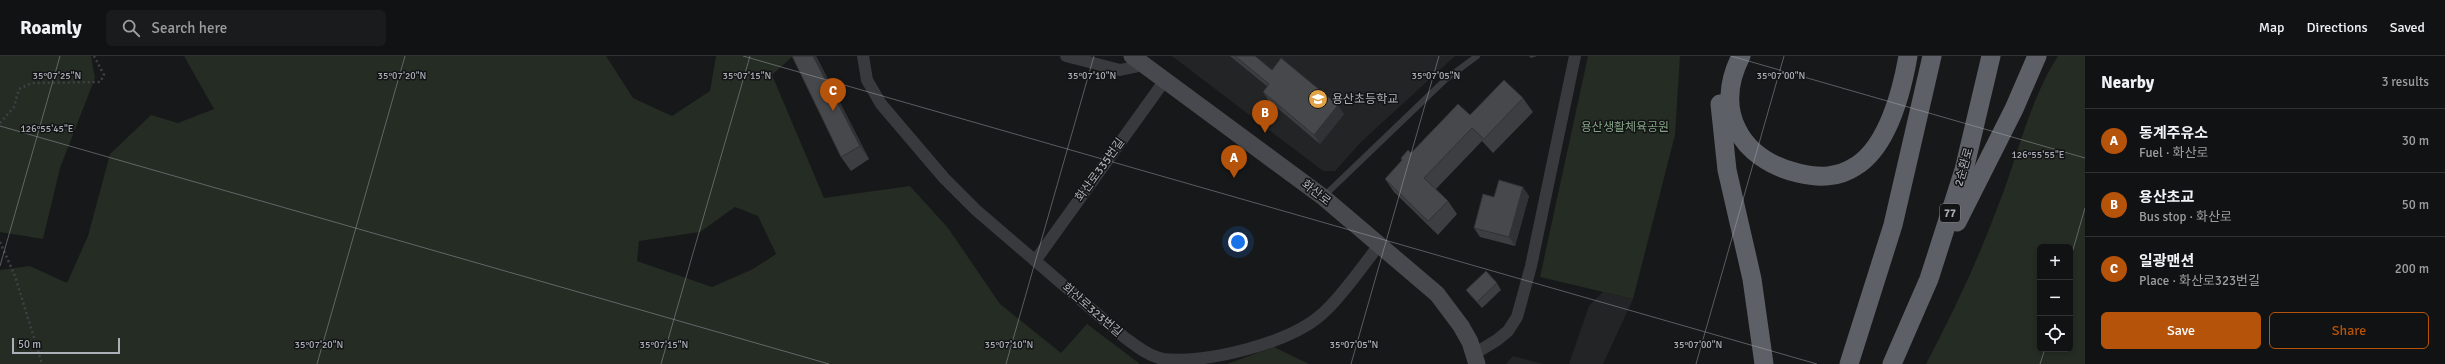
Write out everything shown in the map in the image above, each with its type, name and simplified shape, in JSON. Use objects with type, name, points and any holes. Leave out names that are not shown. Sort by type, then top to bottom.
[{"type":"highway","points":[[1730,56],[1718,94],[1725,155],[1752,279],[1764,364]]},
{"type":"highway","points":[[1741,56],[1734,70],[1729,95],[1732,119],[1742,136],[1759,157],[1779,168],[1823,177],[1837,175],[1857,165],[1874,147],[1889,123],[1902,89],[1908,56]]},
{"type":"highway","points":[[1849,364],[1893,225],[1932,56]]},
{"type":"highway","name":"2순환로","points":[[1892,364],[1929,279],[1964,170],[1991,56]]},
{"type":"highway","points":[[1929,279],[2014,109],[2037,56]]},
{"type":"main road","name":"화산로","points":[[1138,61],[1322,197],[1380,244],[1437,294],[1454,315],[1475,359]]},
{"type":"street","name":"화산로323번길","points":[[863,56],[867,80],[881,104],[899,128],[954,189],[1035,261],[1139,348],[1162,359],[1192,360],[1242,352],[1291,336],[1324,313],[1380,244]]},
{"type":"street","points":[[1066,56],[1120,70],[1138,61]]},
{"type":"street","name":"화산로","points":[[1475,359],[1508,331],[1517,317],[1531,266],[1575,56]]},
{"type":"street","name":"화산로335번길","points":[[1035,261],[1165,80]]},
{"type":"lane","points":[[1322,197],[1446,79],[1477,56]]},
{"type":"path","points":[[0,123],[14,107],[19,89],[32,83],[100,82],[104,75],[94,56]]},
{"type":"path","points":[[0,242],[15,276],[42,364]]},
{"type":"shaded area","name":"용산초등학교","points":[[1172,56],[1455,56],[1361,142],[1335,171],[1323,171]]},
{"type":"shaded area","points":[[1603,292],[1633,299],[1603,364],[1569,364],[1589,306]]},
{"type":"shaded area","points":[[1513,356],[1543,364],[1506,364]]},
{"type":"green space","points":[[0,56],[91,56],[95,78],[60,168],[43,239],[0,232]]},
{"type":"green space","points":[[184,56],[606,56],[633,98],[672,116],[710,91],[716,56],[793,56],[772,75],[824,198],[910,186],[948,228],[1000,304],[1061,353],[1087,324],[1140,364],[0,364],[0,270],[30,266],[67,283],[88,236],[110,154],[151,115],[178,123],[214,109]],"holes":[[[735,207],[758,216],[776,254],[753,269],[712,287],[637,261],[639,241],[700,232]]]},
{"type":"green space","name":"용산생활체육공원","points":[[1588,56],[1680,56],[1675,135],[1633,299],[1540,277]]},
{"type":"green space","points":[[2058,56],[2085,56],[2085,364],[1926,364],[1974,266],[2005,187],[2039,91]]},
{"type":"green space","points":[[1274,347],[1309,364],[1227,364]]},
{"type":"building","points":[[792,56],[813,56],[860,146],[841,157]]},
{"type":"building","points":[[1235,56],[1255,56],[1272,70],[1281,58],[1338,105],[1314,135],[1263,92],[1269,84]]},
{"type":"building","points":[[1504,80],[1523,98],[1484,139],[1472,128],[1424,178],[1448,201],[1428,221],[1385,179],[1402,160],[1401,158],[1408,150],[1411,153],[1458,104],[1470,115]]},
{"type":"building","points":[[1499,180],[1523,187],[1509,237],[1474,228],[1483,194],[1494,197]]},
{"type":"building","points":[[1486,271],[1497,283],[1477,302],[1466,290]]},
{"type":"place","name":"용산초등학교","points":[[1318,99]]},
{"type":"place","name":"일광맨션","points":[[833,111]]},
{"type":"place","name":"용산초교","points":[[1265,133]]},
{"type":"place","name":"동계주유소","points":[[1234,178]]}]
